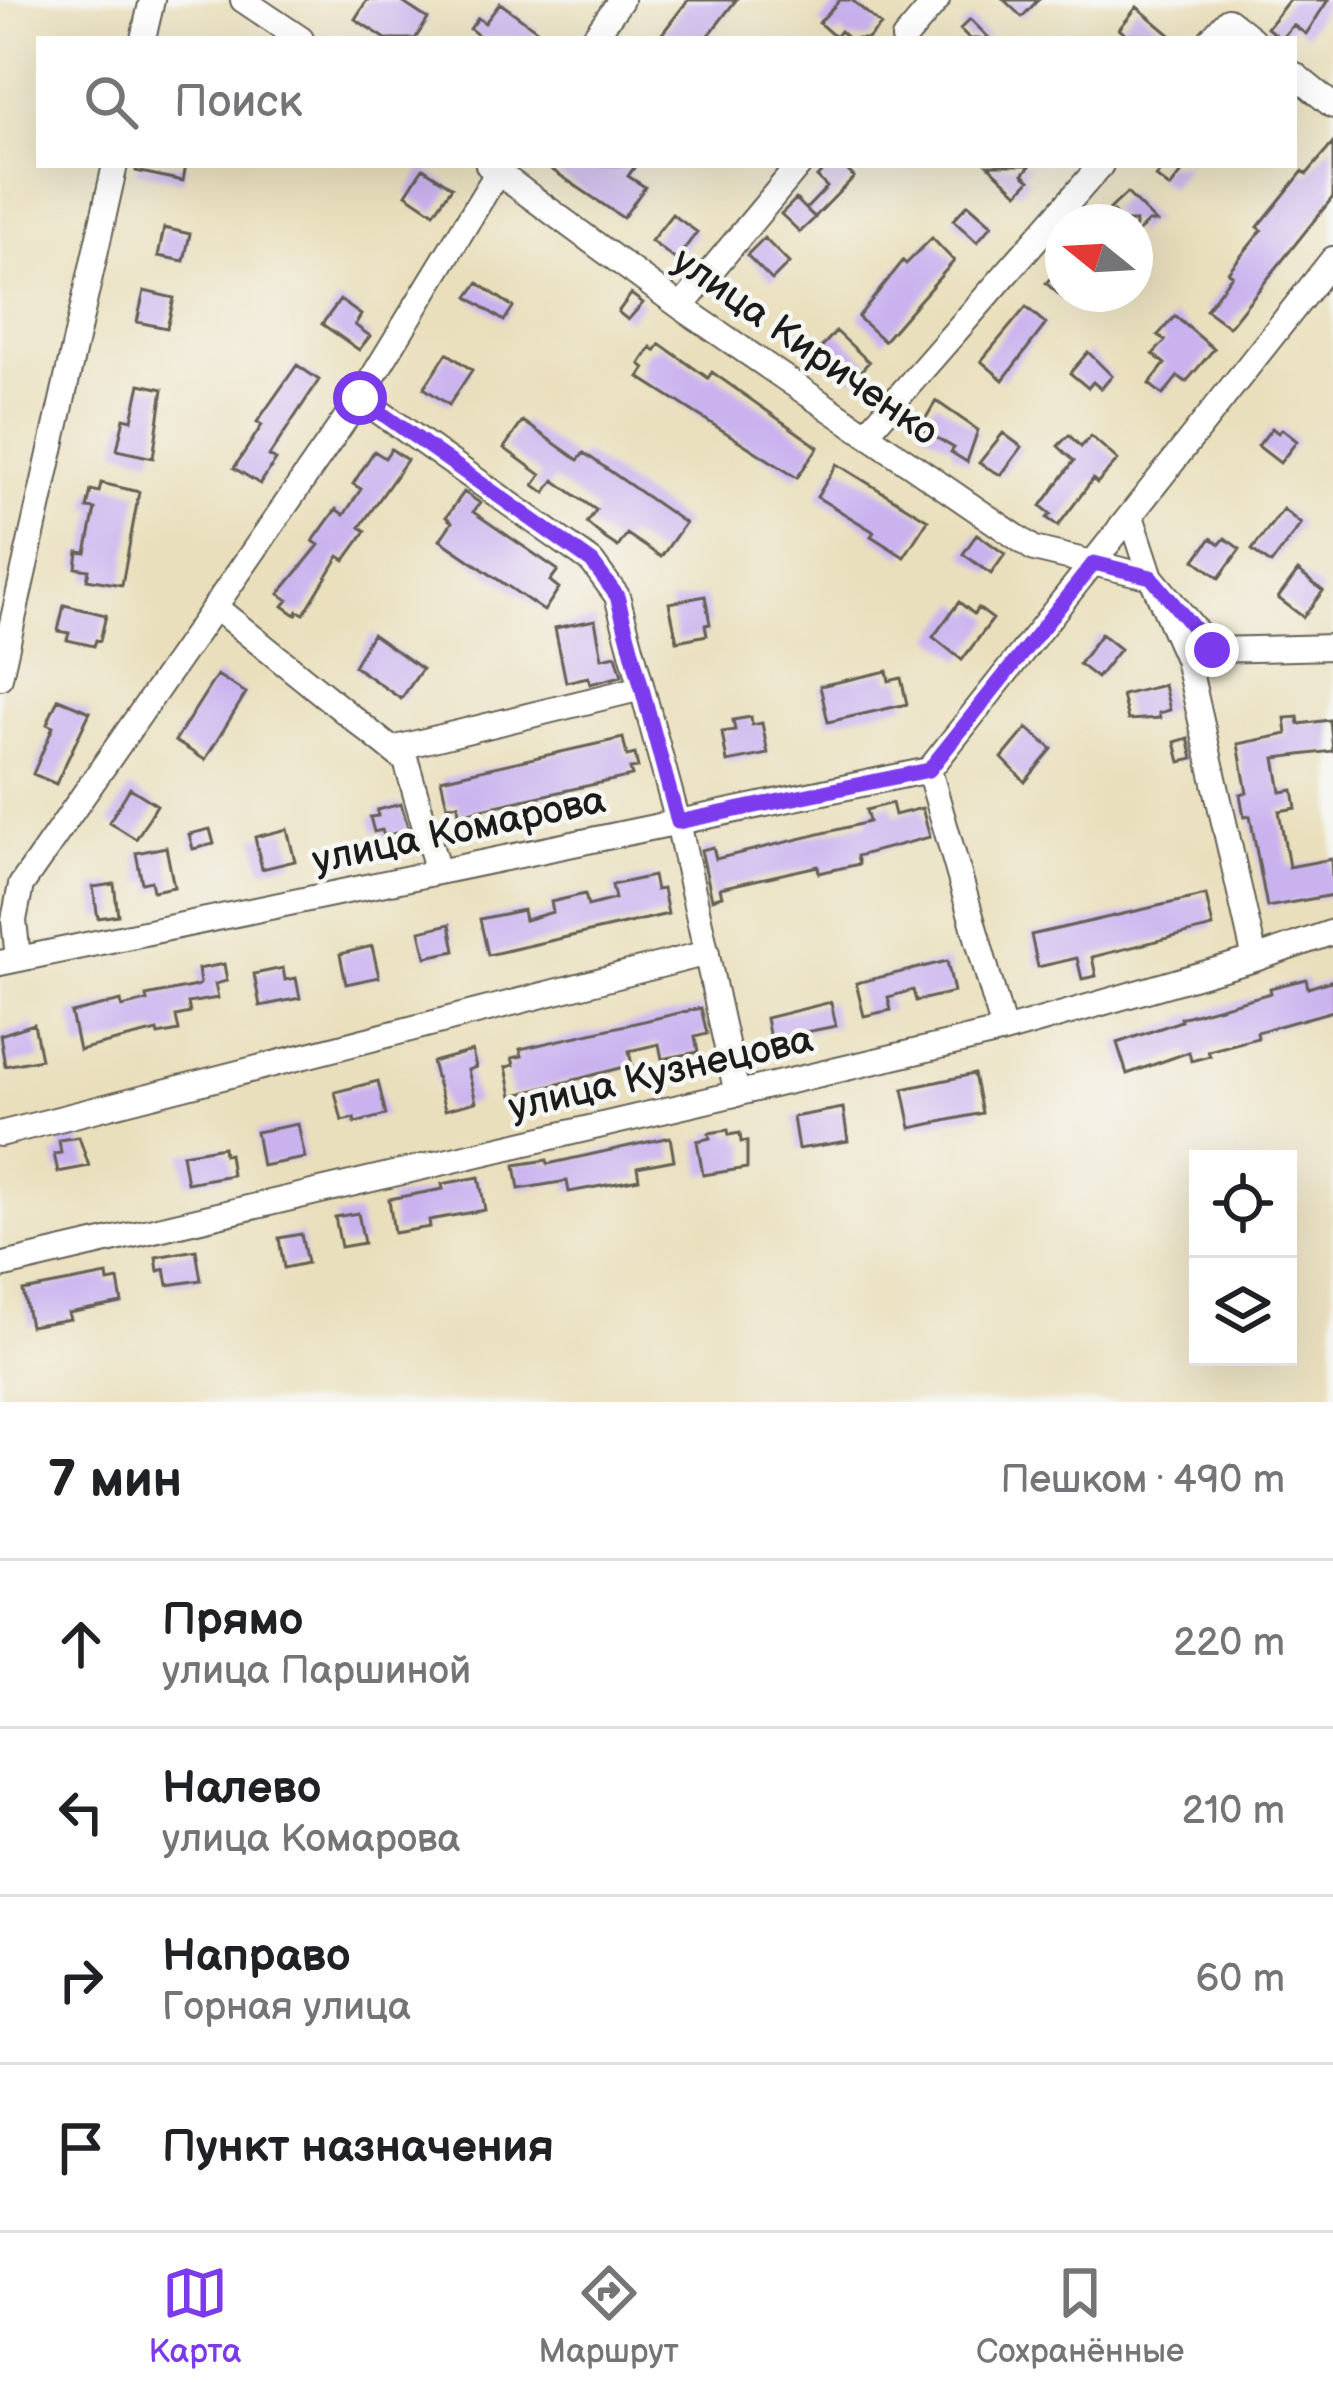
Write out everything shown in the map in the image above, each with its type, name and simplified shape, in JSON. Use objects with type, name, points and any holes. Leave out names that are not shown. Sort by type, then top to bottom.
[{"type":"street","points":[[144,36],[152,0]]},
{"type":"street","points":[[243,0],[297,36]]},
{"type":"street","points":[[595,36],[621,0]]},
{"type":"street","points":[[907,36],[937,0]]},
{"type":"street","points":[[1214,36],[1228,20],[1248,36]]},
{"type":"street","points":[[1297,76],[1333,106]]},
{"type":"street","points":[[0,677],[114,168]]},
{"type":"street","points":[[9,961],[21,885],[360,398],[495,168]]},
{"type":"street","name":"улица Кириченко","points":[[497,168],[681,307],[1034,549],[1151,577]]},
{"type":"street","points":[[681,307],[797,168]]},
{"type":"street","points":[[866,434],[1098,168]]},
{"type":"street","points":[[1004,1031],[929,770],[1333,259]]},
{"type":"street","points":[[360,398],[592,562],[617,596],[678,822],[737,1094]]},
{"type":"street","points":[[1131,516],[1151,577],[1187,659],[1255,959]]},
{"type":"street","points":[[1151,577],[1212,650],[1333,647]]},
{"type":"street","points":[[214,607],[406,761],[438,872]]},
{"type":"street","points":[[392,749],[642,688]]},
{"type":"street","name":"улица Комарова","points":[[9,961],[929,770]]},
{"type":"street","name":"улица Кузнецова","points":[[0,1266],[1004,1031],[1333,932]]},
{"type":"street","points":[[0,1135],[707,953]]},
{"type":"building","points":[[367,0],[399,0],[428,19],[417,36],[381,36],[355,19]]},
{"type":"building","points":[[688,0],[736,0],[708,36],[660,36]]},
{"type":"building","points":[[840,0],[852,0],[881,25],[871,36],[846,36],[840,31],[834,36],[819,23]]},
{"type":"building","points":[[1004,0],[1038,0],[1022,17]]},
{"type":"building","points":[[1289,0],[1328,0],[1306,34],[1293,25],[1284,36],[1267,28]]},
{"type":"building","points":[[500,3],[537,30],[533,36],[479,36],[470,29],[478,18],[485,23]]},
{"type":"building","points":[[1137,7],[1171,36],[1127,36],[1119,29]]},
{"type":"building","points":[[970,19],[987,36],[967,36],[960,29]]},
{"type":"building","points":[[1333,143],[1333,197],[1229,327],[1206,310],[1232,275],[1228,272],[1262,230],[1258,227],[1303,171],[1307,174]]},
{"type":"building","points":[[136,168],[185,168],[183,181]]},
{"type":"building","points":[[423,168],[452,187],[434,213],[406,194]]},
{"type":"building","points":[[549,168],[634,168],[628,176],[645,187],[623,218]]},
{"type":"building","points":[[825,168],[845,168],[854,177],[815,217],[806,209],[827,187],[817,177]]},
{"type":"building","points":[[991,168],[1028,168],[1023,174],[1030,180],[1018,193]]},
{"type":"building","points":[[1163,168],[1186,168],[1170,188],[1156,177]]},
{"type":"building","points":[[1127,193],[1138,204],[1115,204]]},
{"type":"building","points":[[796,199],[815,218],[800,232],[781,214]]},
{"type":"building","points":[[968,204],[992,225],[977,242],[953,220]]},
{"type":"building","points":[[672,214],[697,232],[676,260],[651,241]]},
{"type":"building","points":[[164,228],[190,234],[184,261],[158,256]]},
{"type":"building","points":[[764,238],[789,263],[772,280],[747,255]]},
{"type":"building","points":[[932,238],[954,261],[884,341],[858,317],[903,261],[906,264]]},
{"type":"building","points":[[478,283],[513,307],[504,321],[468,297]]},
{"type":"building","points":[[144,291],[174,298],[167,328],[137,322]]},
{"type":"building","points":[[631,294],[643,303],[628,320],[618,312]]},
{"type":"building","points":[[340,300],[361,315],[355,325],[370,336],[359,350],[322,324]]},
{"type":"building","points":[[1026,307],[1046,324],[1003,380],[981,361]]},
{"type":"building","points":[[1175,316],[1214,349],[1186,382],[1178,376],[1163,395],[1149,384],[1165,364],[1153,354],[1165,341],[1158,335]]},
{"type":"building","points":[[836,331],[869,362],[853,379],[820,349]]},
{"type":"building","points":[[660,344],[708,378],[712,372],[818,447],[797,478],[639,377],[645,368],[640,364],[651,347],[655,351]]},
{"type":"building","points":[[1088,352],[1112,376],[1101,389],[1093,382],[1088,388],[1070,373]]},
{"type":"building","points":[[447,353],[472,370],[449,405],[424,388]]},
{"type":"building","points":[[297,365],[319,380],[269,456],[276,460],[260,484],[234,468],[262,425],[257,422]]},
{"type":"building","points":[[140,384],[163,389],[153,458],[117,450],[124,418],[132,420]]},
{"type":"building","points":[[936,401],[978,430],[967,462],[951,452],[954,448],[920,428]]},
{"type":"building","points":[[523,421],[578,460],[584,453],[685,523],[661,557],[627,534],[618,547],[606,539],[587,523],[596,510],[554,480],[545,493],[534,485],[541,475],[504,448]]},
{"type":"building","points":[[1272,428],[1278,433],[1282,429],[1297,441],[1280,463],[1258,446]]},
{"type":"building","points":[[1003,433],[1022,447],[1001,475],[979,463]]},
{"type":"building","points":[[1069,435],[1081,447],[1091,436],[1118,460],[1097,483],[1093,479],[1058,526],[1041,506],[1074,461],[1058,446]]},
{"type":"building","points":[[391,449],[407,460],[360,527],[366,531],[345,560],[339,556],[304,614],[298,611],[296,615],[283,606],[288,600],[279,594],[319,545],[313,541],[336,509],[344,515],[361,489],[353,484],[374,451],[385,458]]},
{"type":"building","points":[[837,464],[928,520],[904,557],[817,497]]},
{"type":"building","points":[[101,483],[139,492],[122,585],[87,579],[89,570],[76,568],[78,552],[86,553],[95,509],[87,508],[91,490],[99,492]]},
{"type":"building","points":[[464,492],[480,503],[473,512],[558,570],[550,581],[559,588],[544,611],[440,540],[452,522],[446,517]]},
{"type":"building","points":[[1283,509],[1301,524],[1271,564],[1252,550]]},
{"type":"building","points":[[977,534],[1005,554],[991,574],[963,554]]},
{"type":"building","points":[[1211,538],[1220,544],[1225,538],[1240,549],[1219,578],[1195,560]]},
{"type":"building","points":[[1298,571],[1323,591],[1303,617],[1278,598]]},
{"type":"building","points":[[705,596],[707,635],[677,641],[669,603]]},
{"type":"building","points":[[959,602],[974,614],[978,608],[993,619],[962,660],[933,637]]},
{"type":"building","points":[[64,605],[106,615],[100,641],[94,646],[67,640],[69,633],[58,631]]},
{"type":"building","points":[[595,620],[602,658],[616,655],[622,676],[590,684],[588,677],[566,682],[555,628]]},
{"type":"building","points":[[372,634],[422,669],[401,699],[354,666]]},
{"type":"building","points":[[1101,634],[1120,649],[1097,678],[1079,664]]},
{"type":"building","points":[[887,671],[889,681],[901,678],[907,704],[828,722],[820,686]]},
{"type":"building","points":[[217,675],[246,693],[205,760],[175,741]]},
{"type":"building","points":[[1164,685],[1170,710],[1159,713],[1160,718],[1128,720],[1122,695]]},
{"type":"building","points":[[58,699],[90,712],[56,784],[33,774],[53,727],[47,724]]},
{"type":"building","points":[[751,717],[752,725],[762,723],[768,754],[727,762],[722,732],[735,730],[733,720]]},
{"type":"building","points":[[1298,717],[1299,724],[1330,720],[1333,751],[1275,758],[1281,792],[1293,790],[1296,808],[1279,811],[1289,867],[1331,859],[1333,895],[1267,907],[1250,816],[1244,817],[1240,794],[1247,793],[1238,744],[1287,734],[1285,718]]},
{"type":"building","points":[[1027,728],[1052,749],[1025,782],[1002,758]]},
{"type":"building","points":[[623,738],[627,756],[635,754],[638,768],[630,769],[632,776],[459,814],[458,804],[447,806],[441,779]]},
{"type":"building","points":[[1188,738],[1193,759],[1180,762],[1175,742]]},
{"type":"building","points":[[130,788],[157,805],[136,839],[109,822]]},
{"type":"building","points":[[892,803],[895,815],[922,808],[930,837],[857,856],[859,864],[819,873],[818,866],[720,888],[722,896],[712,899],[701,850],[713,847],[716,859],[869,822],[866,810]]},
{"type":"building","points":[[401,804],[409,830],[384,836],[382,830],[374,832],[370,817],[378,816],[377,810]]},
{"type":"building","points":[[210,829],[214,844],[193,849],[189,834]]},
{"type":"building","points":[[287,829],[295,861],[262,869],[255,837]]},
{"type":"building","points":[[166,847],[174,887],[153,891],[151,881],[142,883],[136,853]]},
{"type":"building","points":[[653,876],[656,890],[663,889],[668,914],[488,955],[480,919],[523,910],[525,920],[553,912],[551,902],[585,894],[588,906],[615,899],[612,885]]},
{"type":"building","points":[[114,884],[118,915],[98,918],[93,887]]},
{"type":"building","points":[[1206,895],[1213,927],[1092,957],[1096,976],[1082,979],[1077,958],[1038,967],[1031,935]]},
{"type":"building","points":[[450,924],[455,951],[426,957],[420,931]]},
{"type":"building","points":[[372,946],[379,977],[346,984],[340,954]]},
{"type":"building","points":[[947,961],[954,992],[916,1001],[913,990],[888,997],[891,1010],[864,1016],[856,983]]},
{"type":"building","points":[[224,964],[227,981],[215,984],[218,998],[188,1003],[190,1013],[176,1016],[179,1031],[158,1035],[157,1031],[79,1050],[71,1013],[121,1001],[122,1007],[147,1001],[146,996],[196,986],[200,984],[198,969]]},
{"type":"building","points":[[283,968],[285,980],[296,978],[300,998],[260,1006],[254,974]]},
{"type":"building","points":[[1306,979],[1308,988],[1333,980],[1333,1011],[1257,1032],[1258,1038],[1208,1051],[1210,1056],[1191,1061],[1189,1052],[1127,1074],[1117,1043]]},
{"type":"building","points":[[831,1002],[836,1026],[770,1039],[766,1018]]},
{"type":"building","points":[[701,1008],[707,1034],[695,1037],[698,1052],[662,1059],[659,1044],[629,1051],[632,1065],[512,1096],[506,1067],[514,1065],[512,1058],[522,1056],[520,1049]]},
{"type":"building","points":[[34,1024],[41,1059],[5,1066],[0,1035]]},
{"type":"building","points":[[472,1051],[476,1067],[468,1070],[476,1102],[445,1110],[432,1062]]},
{"type":"building","points":[[974,1074],[982,1113],[911,1128],[903,1089]]},
{"type":"building","points":[[378,1081],[386,1115],[355,1123],[354,1118],[342,1121],[335,1092]]},
{"type":"building","points":[[843,1108],[848,1141],[798,1149],[793,1117]]},
{"type":"building","points":[[298,1124],[305,1158],[262,1166],[256,1132]]},
{"type":"building","points":[[728,1130],[729,1135],[740,1133],[741,1142],[747,1141],[747,1168],[703,1175],[697,1141]]},
{"type":"building","points":[[79,1137],[89,1166],[58,1172],[54,1154],[61,1153],[59,1140]]},
{"type":"building","points":[[670,1137],[674,1160],[637,1167],[639,1179],[569,1192],[567,1181],[519,1189],[515,1165],[547,1160],[548,1164]]},
{"type":"building","points":[[223,1147],[232,1175],[187,1183],[182,1154]]},
{"type":"building","points":[[479,1177],[485,1210],[429,1220],[430,1227],[394,1233],[389,1199]]},
{"type":"building","points":[[358,1213],[364,1243],[341,1247],[335,1217]]},
{"type":"building","points":[[301,1234],[307,1263],[284,1268],[279,1238]]},
{"type":"building","points":[[196,1250],[201,1280],[168,1285],[165,1269],[158,1271],[156,1257]]},
{"type":"building","points":[[107,1275],[108,1282],[118,1280],[122,1303],[30,1326],[23,1291]]},
{"type":"route","points":[[360,398],[592,562],[617,596],[678,822],[929,770],[1094,563],[1151,577],[1212,650]]}]
